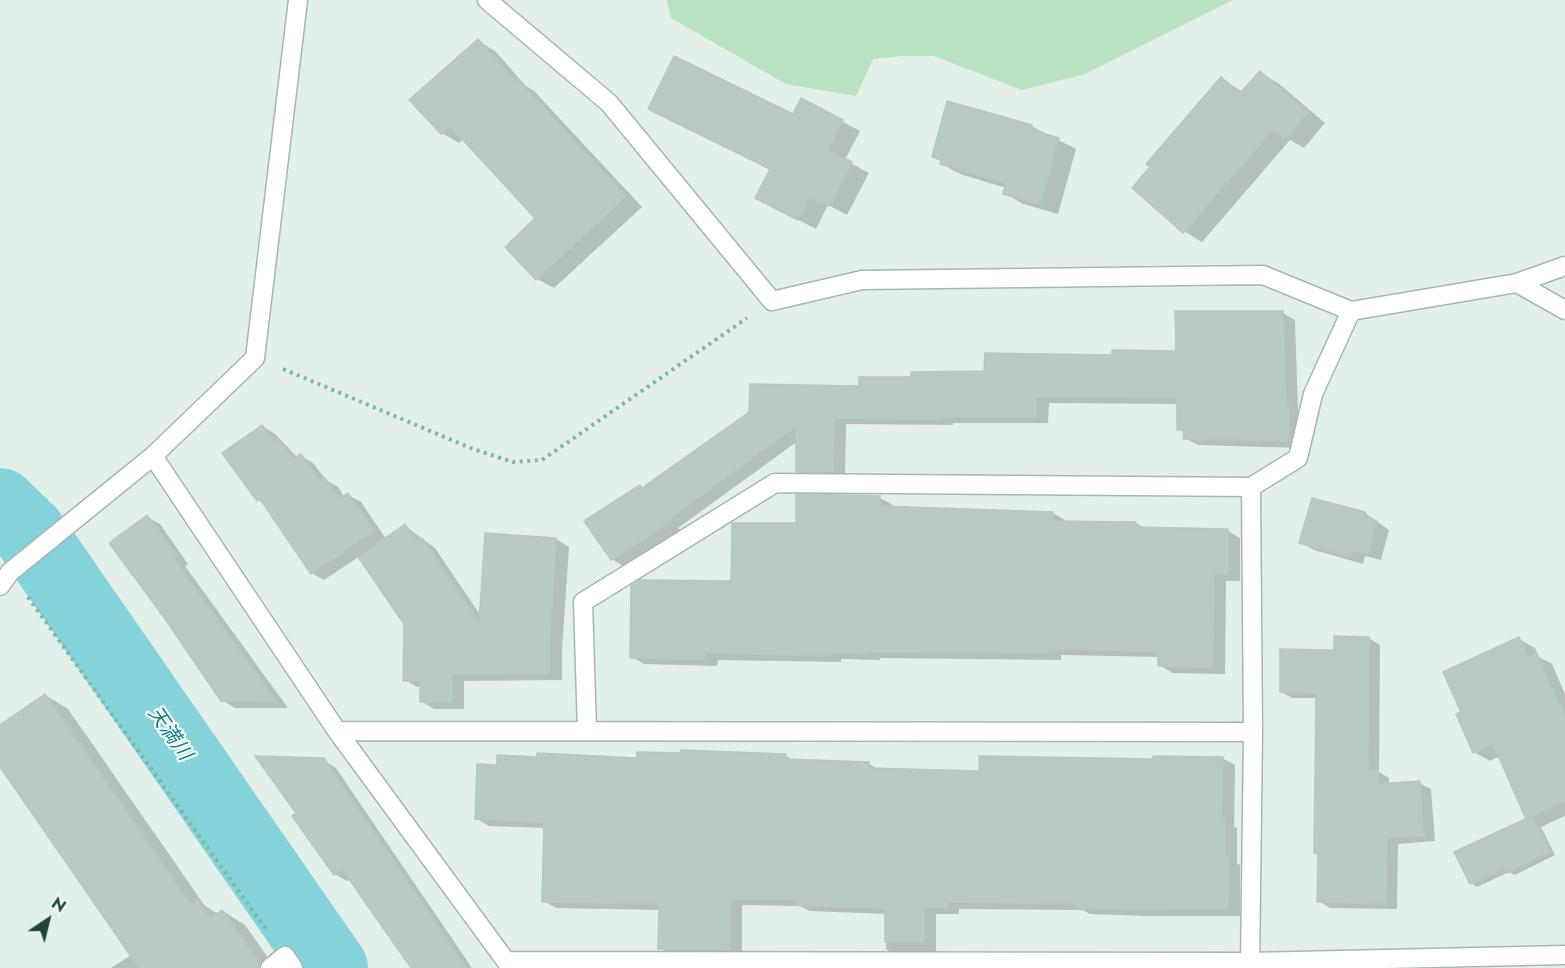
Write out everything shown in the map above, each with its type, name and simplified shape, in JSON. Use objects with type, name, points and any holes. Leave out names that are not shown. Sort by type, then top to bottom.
[{"type":"street","points":[[5,579],[153,456],[255,358],[298,0]]},
{"type":"street","points":[[487,0],[609,103],[772,301],[862,280],[1263,275],[1351,311],[1517,283],[1565,266]]},
{"type":"street","points":[[1517,283],[1565,310]]},
{"type":"street","points":[[587,731],[583,602],[775,483],[1251,487],[1298,458],[1313,394],[1351,311]]},
{"type":"street","points":[[153,456],[337,731],[509,965],[1250,965],[1565,956]]},
{"type":"street","points":[[1250,965],[1253,732],[1251,487]]},
{"type":"street","points":[[337,731],[1253,732]]},
{"type":"street","points":[[270,968],[289,962]]},
{"type":"path","points":[[255,358],[472,449],[513,462],[542,460],[772,301]]},
{"type":"path","points":[[5,579],[289,962]]},
{"type":"green space","points":[[667,0],[1233,0],[1085,74],[1022,90],[934,56],[903,56],[873,59],[856,96],[786,84],[671,18]]},
{"type":"building","points":[[478,39],[515,81],[517,79],[626,196],[536,280],[505,247],[535,218],[450,126],[441,134],[409,100]]},
{"type":"building","points":[[674,56],[793,114],[801,98],[843,120],[828,150],[852,162],[829,206],[810,197],[798,220],[755,198],[770,169],[648,109]]},
{"type":"building","points":[[1260,71],[1308,112],[1285,139],[1273,129],[1183,233],[1132,188],[1150,167],[1146,164],[1221,77],[1240,93]]},
{"type":"building","points":[[947,101],[1032,125],[1031,130],[1059,138],[1040,204],[1003,194],[1006,183],[940,164],[941,160],[932,157]]},
{"type":"building","points":[[1175,311],[1283,311],[1289,441],[1183,439],[1184,430],[1177,430],[1177,398],[1036,397],[1036,417],[834,418],[833,472],[796,472],[796,426],[665,522],[670,522],[611,560],[584,521],[640,485],[642,488],[749,412],[750,384],[859,386],[859,377],[911,377],[911,372],[984,371],[985,353],[1112,355],[1112,350],[1176,351]]},
{"type":"building","points":[[262,425],[274,441],[277,439],[293,459],[301,454],[320,481],[325,478],[339,499],[348,493],[374,531],[311,574],[260,499],[257,501],[222,453]]},
{"type":"building","points":[[796,494],[880,496],[880,506],[1053,512],[1053,521],[1136,522],[1136,527],[1228,529],[1228,574],[1214,574],[1213,667],[1158,666],[1158,651],[1049,649],[1049,653],[868,652],[868,654],[829,653],[829,656],[705,653],[705,659],[630,658],[631,586],[640,580],[731,581],[732,523],[796,523]]},
{"type":"building","points":[[1312,498],[1366,512],[1364,517],[1377,521],[1368,554],[1352,550],[1350,557],[1299,543]]},
{"type":"building","points":[[147,515],[177,556],[173,558],[277,702],[221,701],[163,616],[109,543]]},
{"type":"building","points":[[405,524],[417,542],[423,539],[479,623],[485,533],[556,538],[550,673],[452,674],[452,702],[420,702],[420,681],[403,681],[404,624],[358,557]]},
{"type":"building","points":[[1334,636],[1369,637],[1368,770],[1378,770],[1378,784],[1420,781],[1424,836],[1387,838],[1386,904],[1317,902],[1318,853],[1314,853],[1316,693],[1280,692],[1280,649],[1334,650]]},
{"type":"building","points":[[1519,637],[1529,658],[1536,654],[1565,717],[1565,801],[1526,819],[1493,744],[1473,753],[1456,714],[1461,712],[1443,672]]},
{"type":"building","points":[[45,694],[191,905],[198,901],[210,918],[222,910],[260,964],[259,968],[139,968],[0,767],[0,725]]},
{"type":"building","points":[[681,750],[786,754],[786,759],[869,762],[869,768],[979,771],[979,756],[1153,759],[1153,756],[1223,757],[1222,820],[1225,820],[1225,857],[1229,857],[1228,909],[1133,910],[1077,908],[1077,904],[947,902],[947,908],[924,908],[924,942],[885,942],[885,909],[796,905],[796,900],[730,899],[730,950],[658,949],[659,904],[542,902],[544,823],[475,819],[477,764],[497,765],[497,755],[537,757],[537,753],[637,758],[637,752],[681,753]]},
{"type":"building","points":[[255,756],[324,758],[466,968],[411,968],[342,869],[334,875],[292,816],[296,813]]},
{"type":"building","points":[[1532,816],[1550,851],[1508,873],[1505,868],[1470,884],[1454,852]]},
{"type":"waterway","name":"天満川","points":[[0,505],[30,534],[331,968]]}]
